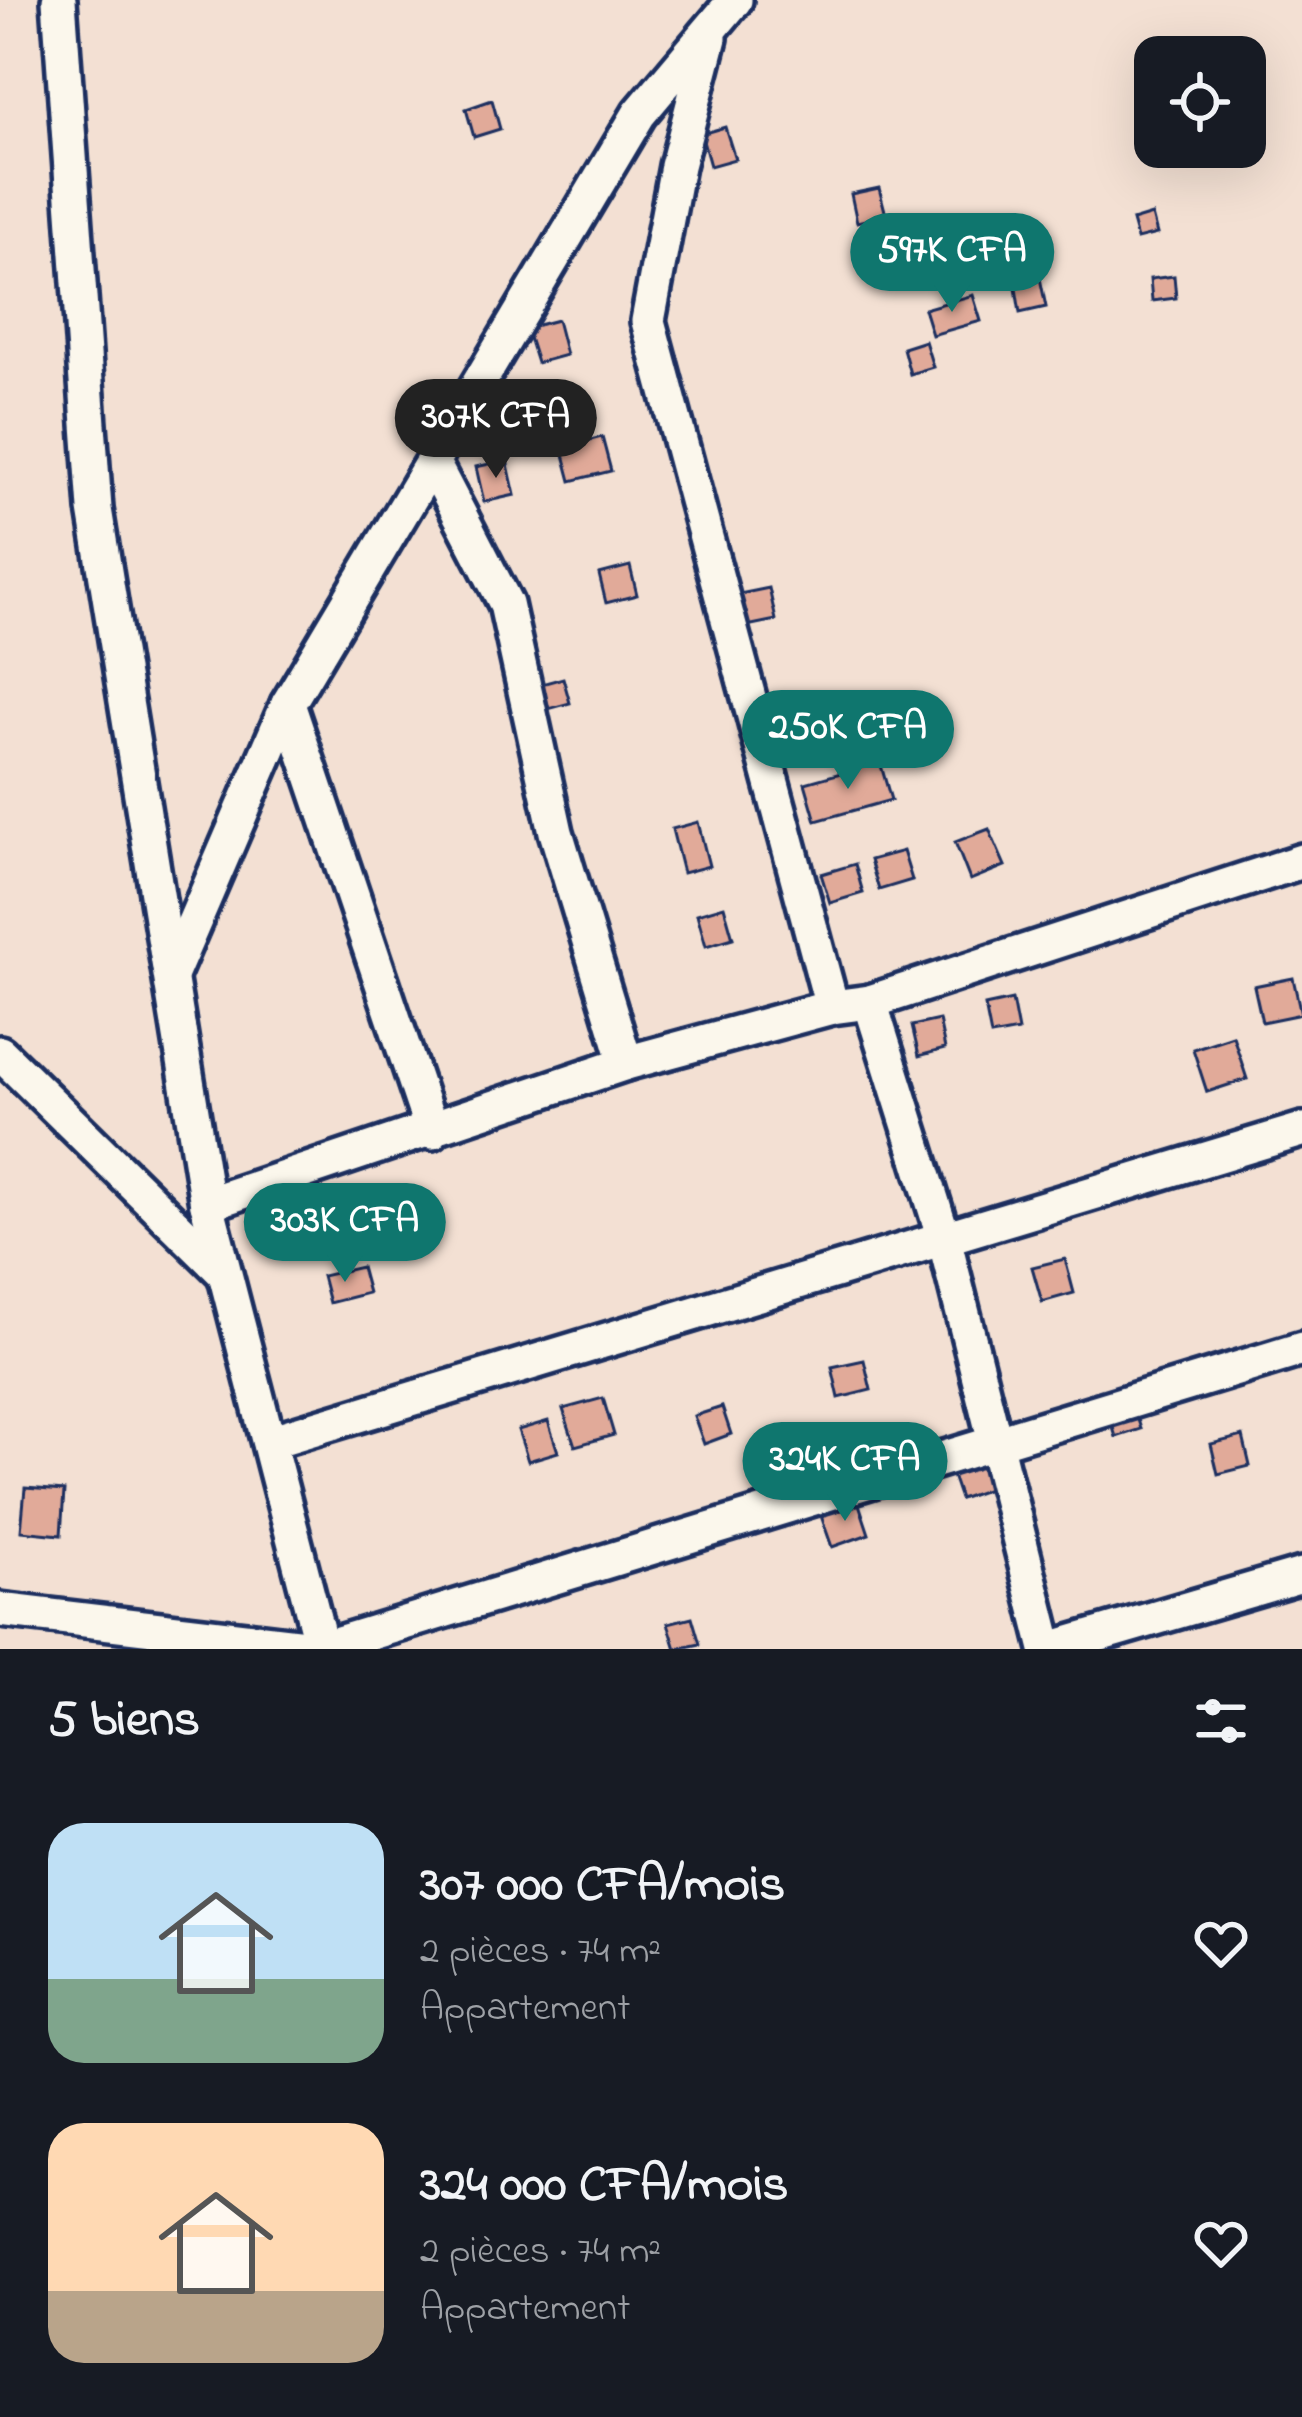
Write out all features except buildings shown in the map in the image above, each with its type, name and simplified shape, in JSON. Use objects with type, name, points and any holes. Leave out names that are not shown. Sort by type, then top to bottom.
[{"type":"street","points":[[59,0],[95,509],[207,1204],[322,1648]]},
{"type":"street","points":[[171,976],[289,704],[639,114],[724,13]]},
{"type":"street","points":[[724,13],[677,166],[648,320],[832,1006]]},
{"type":"street","points":[[434,465],[506,604],[556,832],[626,1063]]},
{"type":"street","points":[[289,704],[433,1132]]},
{"type":"street","points":[[207,1204],[433,1132],[626,1063],[832,1006],[870,1002],[1302,861]]},
{"type":"street","points":[[870,1002],[944,1238],[1049,1649],[1302,1575]]},
{"type":"street","points":[[0,1053],[225,1274]]},
{"type":"street","points":[[269,1442],[1302,1130]]},
{"type":"street","points":[[0,1610],[322,1648],[1302,1348]]}]
